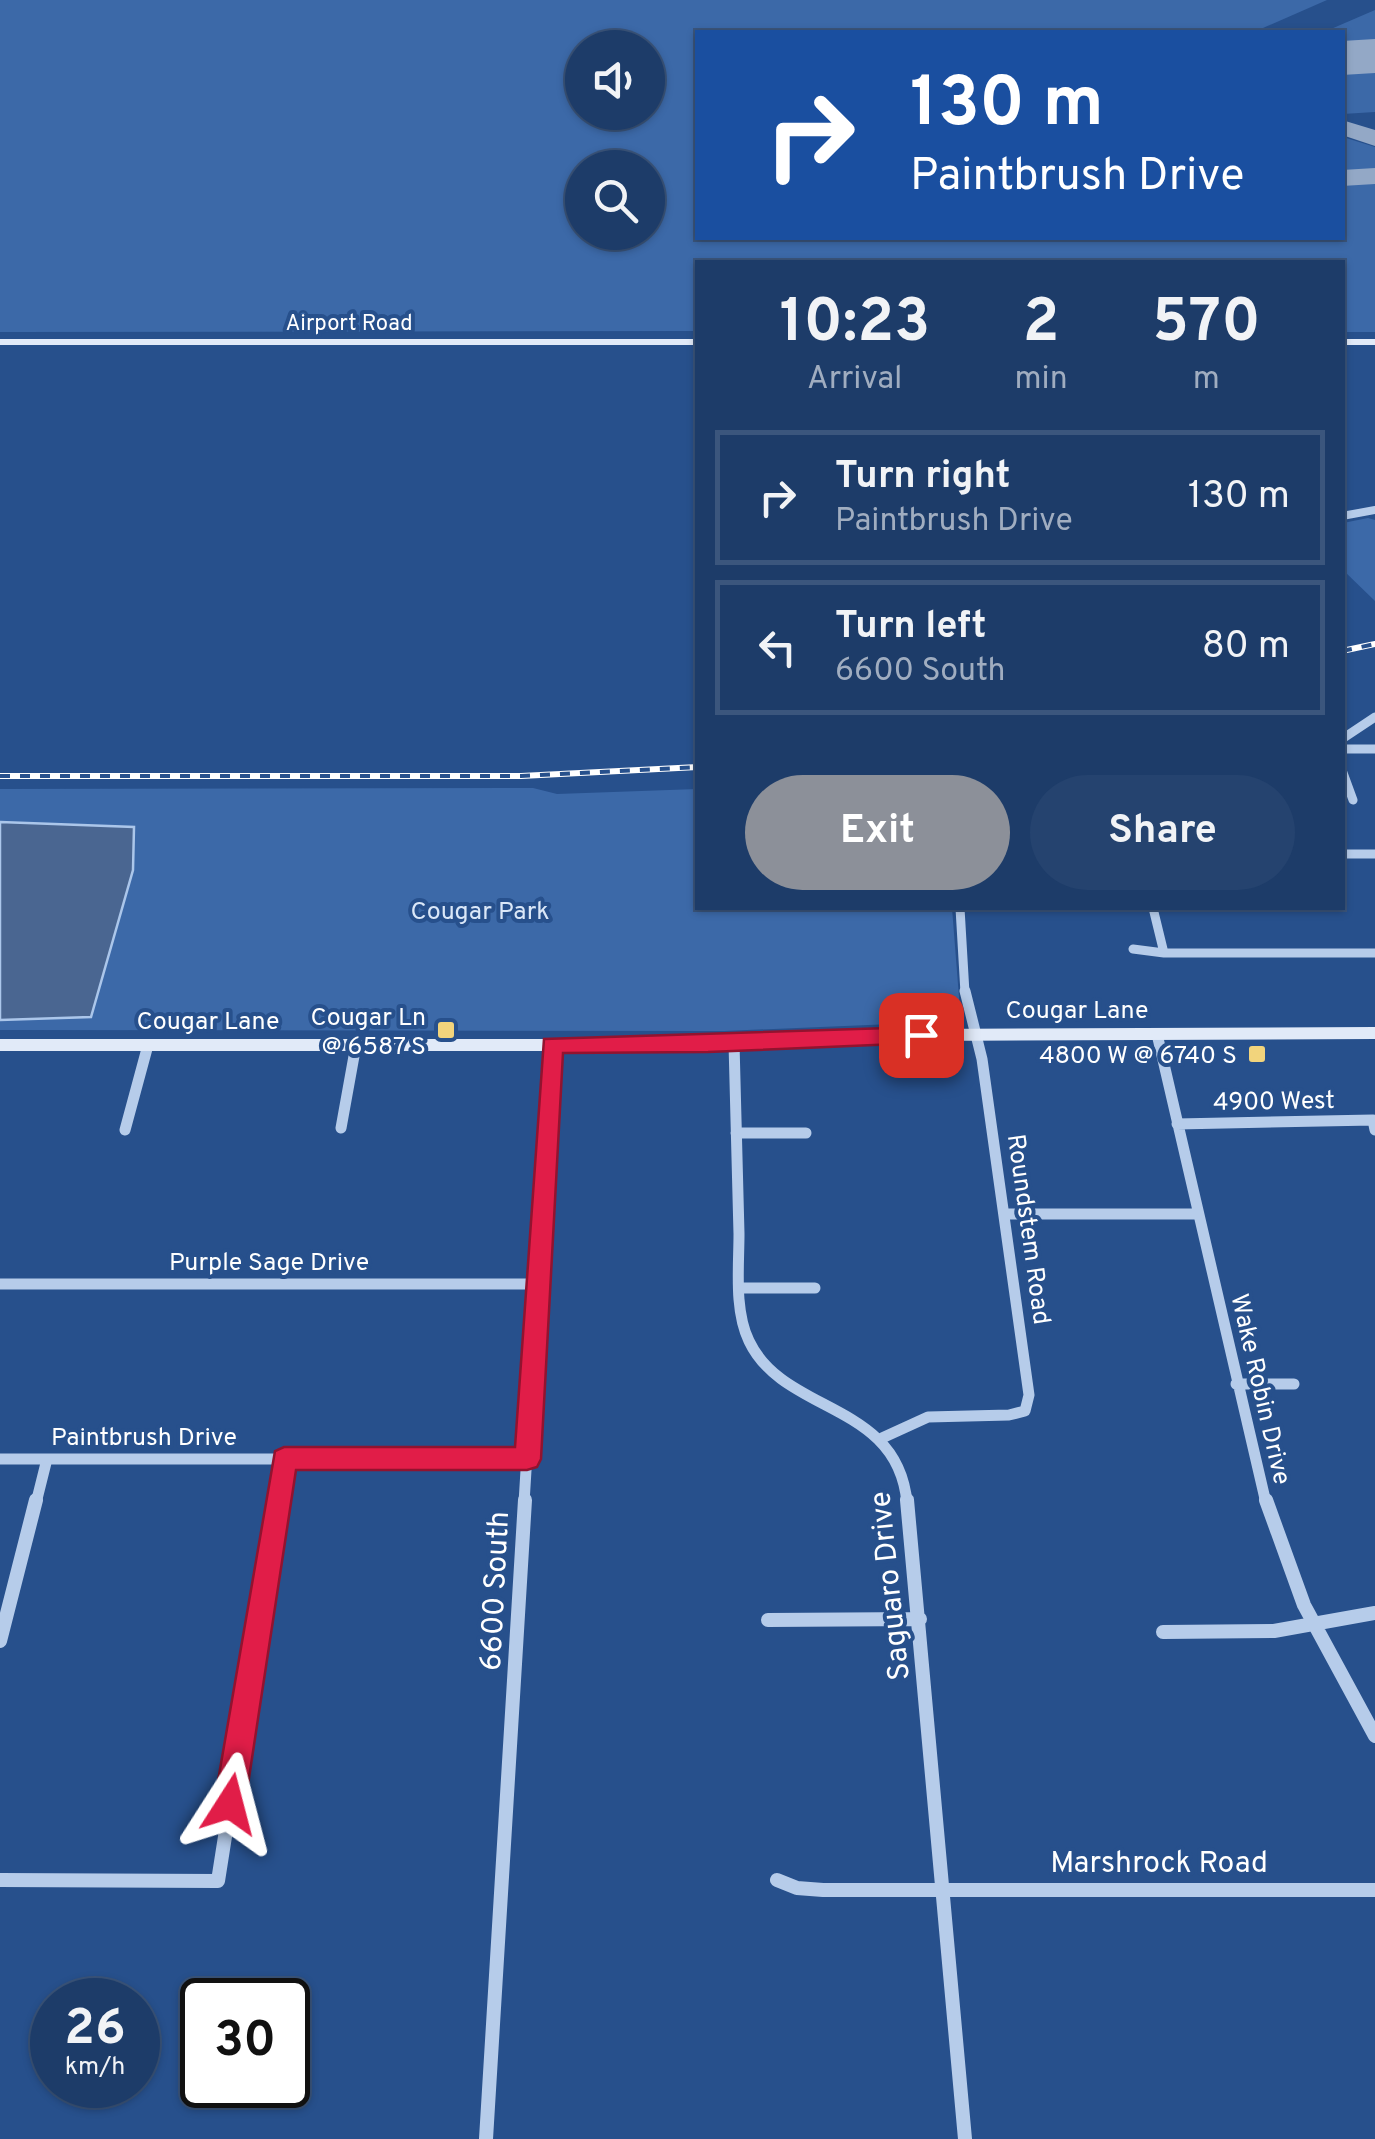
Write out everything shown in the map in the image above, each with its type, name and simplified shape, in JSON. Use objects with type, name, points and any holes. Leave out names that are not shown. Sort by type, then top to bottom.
[{"type":"main road","name":"Airport Road","points":[[0,342],[695,342]]},
{"type":"main road","points":[[1345,342],[1375,342]]},
{"type":"main road","name":"Cougar Lane","points":[[0,1045],[552,1045],[974,1034],[1375,1033]]},
{"type":"street","points":[[1345,515],[1375,510]]},
{"type":"street","points":[[1345,737],[1375,717]]},
{"type":"street","points":[[1345,749],[1375,749]]},
{"type":"street","points":[[1345,778],[1353,800]]},
{"type":"street","points":[[1345,854],[1375,854]]},
{"type":"street","name":"Roundstem Road","points":[[882,1438],[928,1417],[1009,1415],[1025,1411],[1029,1377],[982,1059],[962,969],[965,939],[960,910]]},
{"type":"street","points":[[1153,910],[1164,954]]},
{"type":"street","points":[[1132,949],[1164,954],[1375,953]]},
{"type":"street","name":"Wake Robin Drive","points":[[1156,1034],[1271,1522],[1314,1625],[1375,1736]]},
{"type":"street","name":"Saguaro Drive","points":[[734,1043],[743,1322],[760,1361],[781,1380],[836,1406],[882,1438],[897,1460],[906,1488],[965,2139]]},
{"type":"street","points":[[126,1130],[148,1045]]},
{"type":"street","points":[[341,1128],[356,1045]]},
{"type":"street","name":"6600 South","points":[[486,2139],[552,1045]]},
{"type":"street","name":"4900 West","points":[[1177,1124],[1374,1125]]},
{"type":"street","points":[[736,1133],[806,1133]]},
{"type":"street","points":[[1004,1214],[1198,1214]]},
{"type":"street","name":"Purple Sage Drive","points":[[0,1284],[538,1284]]},
{"type":"street","points":[[740,1288],[815,1288]]},
{"type":"street","points":[[1236,1384],[1294,1384]]},
{"type":"street","name":"Paintbrush Drive","points":[[0,1459],[527,1459]]},
{"type":"street","points":[[0,1641],[47,1459]]},
{"type":"street","points":[[0,1880],[218,1881],[284,1459]]},
{"type":"street","points":[[1163,1632],[1274,1631],[1375,1614]]},
{"type":"street","points":[[768,1620],[920,1619]]},
{"type":"street","name":"Marshrock Road","points":[[777,1880],[823,1890],[1375,1890]]},
{"type":"green space","points":[[0,0],[1327,0],[1259,30],[695,30],[695,240],[1345,240],[1345,182],[1375,180],[1375,332],[1345,332],[1345,260],[695,260],[695,331],[0,332]]},
{"type":"green space","points":[[1375,10],[1375,45],[1345,46],[1345,30],[1329,30]]},
{"type":"green space","points":[[1375,67],[1375,112],[1345,114],[1345,69]]},
{"type":"green space","points":[[1345,138],[1375,147],[1375,171],[1345,173]]},
{"type":"green space","points":[[1375,520],[1375,601],[1345,572],[1345,523]]},
{"type":"green space","name":"Cougar Park","points":[[533,788],[557,794],[695,789],[695,910],[952,910],[960,1010],[954,1018],[939,1022],[724,1031],[0,1030],[0,789]]},
{"type":"shaded area","points":[[0,822],[134,827],[133,870],[91,1017],[0,1020]]},
{"type":"taxiway","points":[[1345,128],[1375,138]]},
{"type":"taxiway","points":[[1345,178],[1375,176]]},
{"type":"runway","points":[[1345,58],[1375,56]]},
{"type":"railway","points":[[1345,650],[1375,644]]},
{"type":"railway","points":[[0,776],[521,776],[695,767]]},
{"type":"place","name":"Cougar Ln @ 6587 S","points":[[446,1030]]},
{"type":"place","name":"4800 W @ 6740 S","points":[[1257,1054]]},
{"type":"route","points":[[230,1804],[284,1459],[527,1459],[552,1045],[708,1044],[921,1035]]}]
